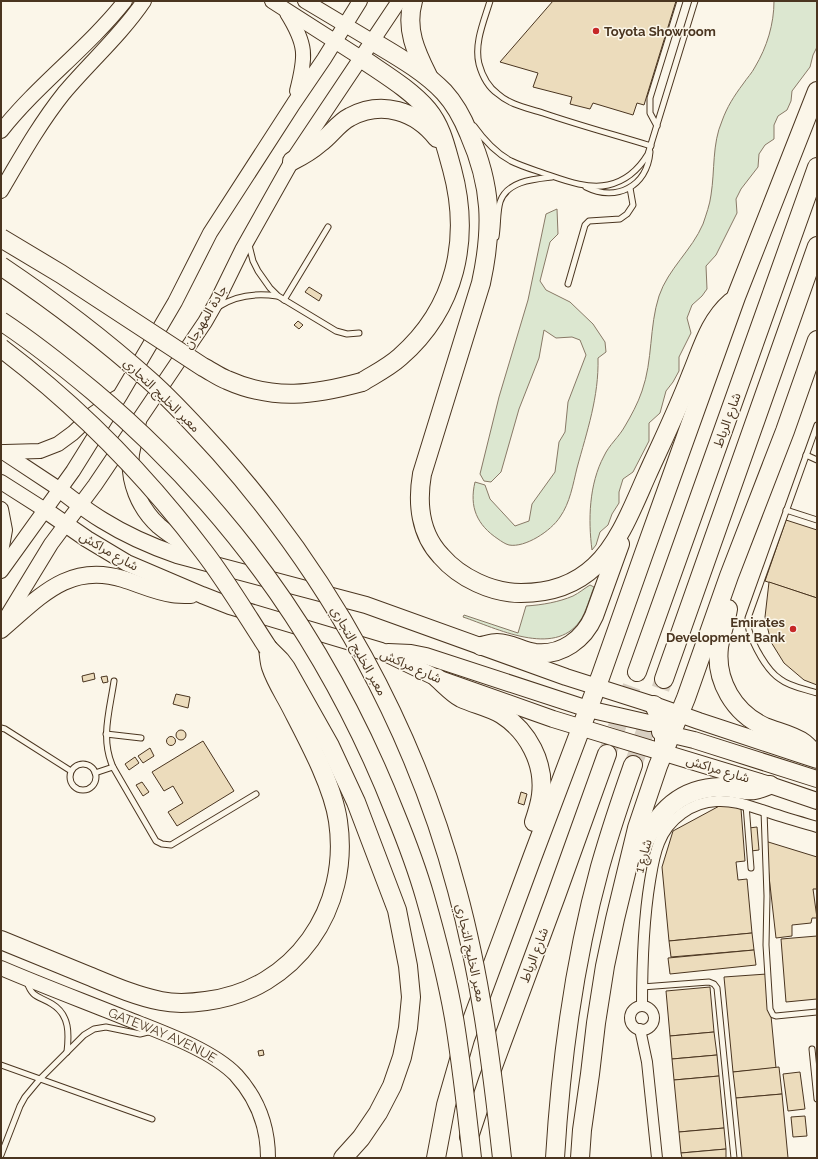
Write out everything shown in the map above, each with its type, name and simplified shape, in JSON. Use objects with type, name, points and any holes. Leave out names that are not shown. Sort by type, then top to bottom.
[{"type":"highway","points":[[413,1],[410,19],[410,32],[414,47],[429,79]]},
{"type":"highway","points":[[372,41],[429,79],[444,93],[454,106],[474,145],[481,166],[489,210],[492,248],[422,474],[419,491],[420,508],[424,526],[430,541],[440,556],[456,571],[474,581],[494,589],[515,593],[533,593],[566,585],[582,577],[607,553],[631,511]]},
{"type":"highway","points":[[1,238],[61,274],[203,367],[227,380],[253,389],[280,394],[308,394],[335,390],[362,382],[382,371],[400,357],[416,342],[430,324],[441,305],[450,284],[459,248],[460,218],[458,195],[443,136],[437,123],[419,100],[361,58]]},
{"type":"highway","points":[[436,1158],[446,1105],[465,1039],[597,687],[736,298],[817,91]]},
{"type":"highway","points":[[292,162],[321,142],[337,126],[350,117],[364,111],[379,109],[394,110],[420,120],[439,140],[447,154]]},
{"type":"highway","name":"شارع الرباط","points":[[637,672],[817,167]]},
{"type":"highway","name":"شارع الرباط","points":[[664,679],[817,246]]},
{"type":"highway","name":"معبر الخليج التجاري","points":[[1,266],[48,298],[101,338],[151,382],[198,429],[242,478],[284,531],[321,586],[356,643],[387,702],[414,762],[437,825],[457,888],[473,953],[483,1011],[502,1158]]},
{"type":"highway","points":[[481,646],[499,643],[535,653],[545,653],[563,649],[578,639],[590,624],[631,511],[691,376],[707,334],[724,308],[736,298]]},
{"type":"highway","points":[[1,321],[62,365],[112,407],[160,452],[205,499],[246,549],[285,602],[324,663],[352,714],[380,772],[404,834],[425,895],[442,958],[455,1022],[472,1158]]},
{"type":"highway","points":[[580,1158],[582,1130],[605,966],[614,919],[637,828],[663,753],[663,723],[679,714],[729,576],[785,431],[817,340]]},
{"type":"highway","points":[[1,348],[34,373],[74,407],[111,444],[147,482],[205,553],[227,584],[268,648],[284,664],[330,746],[356,802],[396,910],[408,966],[411,997],[408,1028],[402,1057],[392,1086],[378,1113],[361,1138],[343,1158]]},
{"type":"highway","points":[[729,576],[728,610],[721,637],[719,659],[721,676],[727,692],[739,708],[755,722],[804,743],[817,756]]},
{"type":"highway","points":[[1,940],[133,994],[162,1001],[191,1003],[221,1000],[249,990],[275,976],[297,956],[316,933],[329,907],[338,879],[340,842],[338,820],[329,791],[307,740],[271,668],[268,648]]},
{"type":"highway","points":[[437,678],[458,696],[499,713],[508,719],[524,734],[532,748],[538,763],[542,784],[540,805],[531,834],[532,858]]},
{"type":"highway","name":"شارع الرباط","points":[[464,1158],[472,1126],[485,1086],[607,754]]},
{"type":"highway","points":[[555,1158],[558,1105],[564,1047],[573,989],[600,867],[633,765]]},
{"type":"highway","points":[[614,919],[646,837],[651,827],[666,809],[685,796],[708,788],[732,787],[753,790],[770,785]]},
{"type":"highway","points":[[1,936],[22,949]]},
{"type":"highway","points":[[590,1074],[593,1158]]},
{"type":"main road","points":[[1,131],[108,22],[126,1]]},
{"type":"main road","points":[[1,191],[42,122],[53,107],[75,80],[129,22],[144,1]]},
{"type":"main road","points":[[272,1],[361,58]]},
{"type":"main road","points":[[305,1],[372,41]]},
{"type":"main road","points":[[1,571],[59,489],[121,394],[175,302],[210,233],[335,42],[360,1]]},
{"type":"main road","name":"جادة المهرجان","points":[[1,626],[51,544],[138,421],[211,311],[248,240],[292,162],[399,1]]},
{"type":"main road","points":[[284,9],[296,28],[304,53],[303,67],[294,103]]},
{"type":"main road","points":[[3,451],[40,451],[58,444],[73,433],[92,414],[121,394]]},
{"type":"main road","points":[[138,421],[131,454],[131,469],[132,481],[142,506],[160,527],[220,566]]},
{"type":"main road","name":"شارع مراكش","points":[[3,451],[100,519],[137,540],[177,555],[366,605],[597,687],[663,723],[679,714],[817,760]]},
{"type":"main road","name":"شارع مراكش","points":[[1,482],[107,552],[127,563],[230,606],[381,651],[437,678],[543,716],[770,785],[817,801]]},
{"type":"main road","points":[[1,509],[4,530],[1,552]]},
{"type":"main road","points":[[1,630],[52,588],[80,576],[114,576],[172,594],[202,595]]},
{"type":"main road","points":[[381,651],[411,653],[426,656],[588,709],[646,723],[663,723]]},
{"type":"main road","points":[[581,727],[602,721],[663,723],[694,740],[817,779]]},
{"type":"main road","name":"GATEWAY AVENUE","points":[[1,968],[25,979],[156,1030],[203,1051],[220,1061],[235,1074],[248,1089],[258,1107],[265,1125],[268,1158]]},
{"type":"street","name":"شارع 1","points":[[642,1006],[644,931],[654,857],[659,842],[667,828],[678,816],[691,808],[704,803],[731,801],[817,828]]},
{"type":"street","points":[[642,1006],[651,1010],[654,1019],[649,1027],[640,1029],[632,1024],[630,1016],[634,1009],[642,1006]]},
{"type":"street","points":[[640,1029],[646,1051],[657,1158]]},
{"type":"lane","points":[[490,1],[480,36],[478,49],[479,63],[483,76],[490,87],[506,100],[516,104],[651,146]]},
{"type":"lane","points":[[657,126],[650,113],[650,98],[680,1]]},
{"type":"lane","points":[[454,106],[470,121],[484,139],[502,155],[520,165],[555,177],[582,184],[599,186],[624,179],[632,174],[644,161],[651,146],[695,1]]},
{"type":"lane","points":[[582,184],[603,193],[622,192],[630,188],[638,182],[643,174],[650,155],[651,146]]},
{"type":"lane","points":[[492,248],[498,229],[500,202],[509,189],[525,181],[555,177]]},
{"type":"lane","points":[[568,284],[585,225],[589,221],[620,219],[628,214],[633,205],[630,188]]},
{"type":"lane","points":[[284,300],[328,228]]},
{"type":"lane","points":[[248,240],[253,261],[258,271],[270,288],[278,296],[336,330],[347,334],[359,333]]},
{"type":"lane","points":[[211,311],[228,301],[247,295],[266,294],[278,296]]},
{"type":"lane","points":[[817,424],[748,618],[748,629],[773,674],[789,684],[817,693]]},
{"type":"lane","points":[[806,455],[817,460]]},
{"type":"lane","points":[[786,510],[817,520]]},
{"type":"lane","points":[[114,681],[106,734],[108,754],[113,766],[154,838],[159,843],[165,845],[171,844],[256,794]]},
{"type":"lane","points":[[1,724],[3,729],[71,771]]},
{"type":"lane","points":[[106,734],[141,738]]},
{"type":"lane","points":[[86,764],[90,766],[95,773],[95,782],[90,788],[82,790],[74,787],[70,780],[71,771],[78,765],[86,764]]},
{"type":"lane","points":[[95,773],[113,766]]},
{"type":"lane","points":[[746,805],[751,868]]},
{"type":"lane","points":[[764,811],[767,896],[766,945],[770,1009],[776,1016],[817,1012]]},
{"type":"lane","points":[[25,979],[32,993],[57,1007],[65,1017],[69,1032],[66,1053]]},
{"type":"lane","points":[[642,987],[709,982],[714,984],[717,988],[734,1158]]},
{"type":"lane","points":[[1,1155],[25,1097],[40,1079],[84,1035],[100,1028],[112,1027],[140,1034],[156,1030]]},
{"type":"lane","points":[[812,1049],[817,1099]]},
{"type":"lane","points":[[1,1065],[152,1119]]},
{"type":"green space","points":[[774,1],[817,1],[817,47],[810,67],[792,91],[791,101],[787,110],[778,116],[774,125],[774,139],[765,145],[759,154],[758,167],[741,189],[736,199],[737,213],[716,255],[706,266],[707,289],[692,305],[687,318],[691,333],[679,357],[679,371],[666,391],[660,413],[649,423],[649,441],[633,472],[623,479],[619,492],[619,503],[612,514],[608,525],[600,532],[596,545],[592,550],[590,514],[595,478],[606,452],[623,430],[640,396],[648,367],[654,320],[659,296],[668,277],[693,242],[703,224],[708,210],[712,186],[715,148],[719,130],[731,102],[754,69],[763,51],[773,18]]},
{"type":"green space","points":[[557,209],[558,234],[550,242],[540,281],[546,290],[570,302],[593,324],[605,342],[606,352],[598,358],[597,386],[592,414],[571,493],[563,512],[556,522],[544,533],[522,544],[509,545],[491,534],[476,515],[473,499],[475,482],[485,485],[490,499],[515,526],[529,521],[532,504],[555,472],[559,442],[565,432],[568,402],[586,355],[580,340],[572,337],[556,338],[544,330],[539,358],[519,409],[501,472],[491,482],[484,481],[480,474],[499,397],[528,300],[546,214]]},
{"type":"green space","points":[[590,585],[594,587],[580,621],[569,632],[555,638],[540,639],[524,637],[463,617],[464,615],[518,633],[526,606],[550,603],[568,598]]},
{"type":"building","name":"Toyota Showroom","points":[[553,1],[676,1],[644,105],[637,103],[633,115],[593,103],[590,109],[570,104],[572,97],[533,87],[538,73],[500,62]]},
{"type":"building","points":[[309,287],[322,295],[319,301],[305,292]]},
{"type":"building","points":[[298,321],[303,325],[299,329],[294,325]]},
{"type":"building","points":[[786,520],[817,530],[817,598],[765,581]]},
{"type":"building","name":"Emirates Development Bank","points":[[769,582],[817,598],[817,685],[804,680],[784,663],[771,642],[765,617]]},
{"type":"building","points":[[94,673],[95,679],[83,682],[82,676]]},
{"type":"building","points":[[107,676],[108,682],[103,683],[101,677]]},
{"type":"building","points":[[176,694],[190,697],[188,708],[173,704]]},
{"type":"building","points":[[181,730],[186,735],[181,740],[176,735]]},
{"type":"building","points":[[171,736],[176,741],[171,746],[166,741]]},
{"type":"building","points":[[203,741],[234,791],[177,826],[168,812],[183,803],[173,786],[164,791],[152,772]]},
{"type":"building","points":[[150,748],[154,756],[143,763],[138,756]]},
{"type":"building","points":[[135,757],[139,763],[129,770],[125,764]]},
{"type":"building","points":[[142,782],[149,792],[143,796],[136,785]]},
{"type":"building","points":[[521,792],[527,794],[524,805],[518,803]]},
{"type":"building","points":[[723,804],[741,809],[745,861],[736,862],[738,880],[747,879],[752,933],[669,941],[662,867],[673,831]]},
{"type":"building","points":[[757,827],[759,850],[751,851],[749,828]]},
{"type":"building","points":[[765,841],[817,857],[817,889],[813,889],[817,918],[812,918],[811,923],[792,925],[792,936],[776,938]]},
{"type":"building","points":[[752,933],[754,950],[671,957],[669,941]]},
{"type":"building","points":[[817,936],[817,999],[786,1002],[781,939]]},
{"type":"building","points":[[754,950],[756,965],[670,974],[668,958]]},
{"type":"building","points":[[767,974],[776,1068],[733,1072],[724,977]]},
{"type":"building","points":[[710,987],[714,1032],[670,1036],[666,991]]},
{"type":"building","points":[[714,1032],[717,1055],[672,1059],[670,1036]]},
{"type":"building","points":[[263,1050],[264,1055],[259,1056],[258,1051]]},
{"type":"building","points":[[717,1055],[719,1076],[674,1080],[672,1059]]},
{"type":"building","points":[[779,1067],[782,1094],[736,1098],[733,1072]]},
{"type":"building","points":[[800,1072],[805,1109],[788,1111],[783,1074]]},
{"type":"building","points":[[719,1076],[724,1128],[679,1132],[674,1080]]},
{"type":"building","points":[[782,1094],[788,1158],[742,1158],[736,1098]]},
{"type":"building","points":[[805,1116],[807,1136],[793,1137],[791,1117]]},
{"type":"building","points":[[724,1128],[726,1149],[681,1153],[679,1132]]},
{"type":"building","points":[[726,1149],[726,1158],[682,1158],[681,1153]]},
{"type":"tunnel","points":[[607,754],[637,672]]},
{"type":"tunnel","points":[[633,765],[664,679]]},
{"type":"place","name":"Toyota Showroom","points":[[596,31]]},
{"type":"place","name":"Emirates Development Bank","points":[[793,629]]}]
